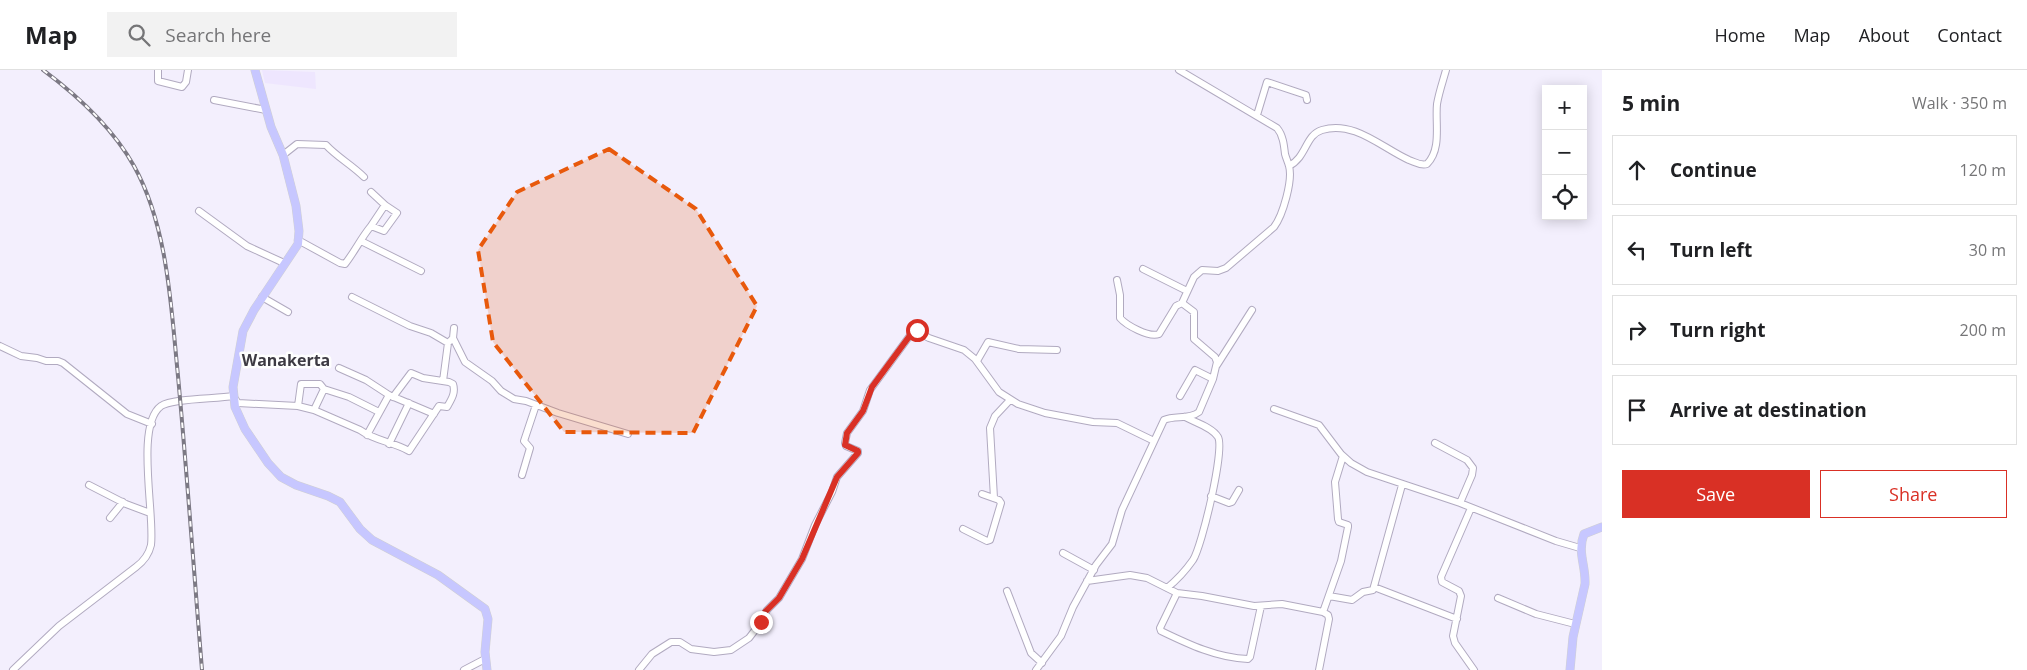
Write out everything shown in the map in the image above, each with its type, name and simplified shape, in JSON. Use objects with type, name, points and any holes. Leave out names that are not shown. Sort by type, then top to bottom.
[{"type":"main road","points":[[255,70],[266,110],[283,155],[296,206],[299,230],[298,240],[243,331],[233,396],[235,407],[245,429],[268,463],[281,477],[296,485],[340,502],[360,529],[372,540],[438,574],[485,609],[488,619],[487,670]]},
{"type":"main road","points":[[1570,670],[1575,624],[1586,575],[1580,548],[1584,534],[1602,527]]},
{"type":"street","points":[[158,70],[158,80],[182,87],[186,82],[188,70]]},
{"type":"street","points":[[1117,280],[1120,295],[1120,318],[1123,322],[1150,335],[1159,334],[1176,306],[1182,303],[1199,271],[1226,268],[1274,227],[1278,222],[1288,189],[1290,166],[1281,132],[1257,115],[1229,101],[1179,70]]},
{"type":"street","points":[[1290,166],[1301,158],[1311,137],[1321,130],[1330,128],[1352,130],[1419,164],[1427,164],[1431,159],[1436,142],[1437,105],[1446,70]]},
{"type":"street","points":[[1257,115],[1267,82],[1306,95],[1307,100]]},
{"type":"street","points":[[214,100],[266,110]]},
{"type":"street","points":[[283,155],[297,144],[326,145],[364,177]]},
{"type":"street","points":[[371,192],[397,213],[384,231],[371,226]]},
{"type":"street","points":[[298,240],[345,264],[357,249],[385,205]]},
{"type":"street","points":[[200,210],[247,246],[284,264]]},
{"type":"street","points":[[361,241],[421,271]]},
{"type":"street","points":[[1143,269],[1187,291]]},
{"type":"street","points":[[262,297],[288,312]]},
{"type":"street","points":[[352,297],[410,326],[451,341],[465,362],[514,399],[526,401],[628,434]]},
{"type":"street","points":[[1182,303],[1194,312],[1194,339],[1215,358],[1217,365]]},
{"type":"street","points":[[1036,670],[1061,636],[1073,607],[1087,581],[1112,544],[1122,510],[1164,420],[1194,416],[1199,412],[1217,365],[1252,310]]},
{"type":"street","points":[[442,381],[454,328]]},
{"type":"street","points":[[640,670],[652,654],[670,642],[680,642],[691,649],[701,651],[724,652],[738,647],[759,626],[765,612],[779,598],[802,559],[837,477],[858,453],[858,451],[846,446],[845,442],[849,429],[863,411],[870,390],[914,330],[929,338],[960,348],[977,361],[999,392],[1025,407],[1093,422],[1117,424],[1154,441]]},
{"type":"street","points":[[977,361],[988,342],[1019,349],[1056,350]]},
{"type":"street","points":[[0,346],[21,356],[63,363],[127,414],[152,424]]},
{"type":"street","points":[[339,368],[366,380],[391,396],[434,414]]},
{"type":"street","points":[[1180,396],[1195,370],[1212,380]]},
{"type":"street","points":[[13,670],[59,626],[142,562],[150,545],[148,456],[152,424],[156,412],[167,404],[233,396],[238,403],[298,406],[314,410],[360,430],[367,435],[388,444],[402,446],[409,451],[439,406],[447,407],[453,396],[453,384],[423,378],[411,373],[379,412],[367,435]]},
{"type":"street","points":[[298,406],[302,384],[320,384],[324,389],[349,397],[379,412]]},
{"type":"street","points":[[314,410],[324,389]]},
{"type":"street","points":[[994,498],[990,428],[994,416],[1010,400]]},
{"type":"street","points":[[388,444],[409,403]]},
{"type":"street","points":[[522,475],[530,446],[524,442],[536,405]]},
{"type":"street","points":[[1274,409],[1319,426],[1343,456],[1367,472],[1460,503],[1556,541],[1580,548]]},
{"type":"street","points":[[1167,588],[1177,580],[1194,558],[1202,535],[1217,471],[1219,440],[1211,431],[1184,416]]},
{"type":"street","points":[[1435,443],[1467,460],[1473,468],[1460,503]]},
{"type":"street","points":[[1324,612],[1341,561],[1348,527],[1348,525],[1338,521],[1335,482],[1343,456]]},
{"type":"street","points":[[89,484],[122,502],[150,513]]},
{"type":"street","points":[[1329,596],[1352,600],[1363,592],[1372,591],[1402,485]]},
{"type":"street","points":[[1211,496],[1229,503],[1232,502],[1239,490]]},
{"type":"street","points":[[963,529],[989,541],[1001,503],[994,498],[982,494]]},
{"type":"street","points":[[110,518],[122,502]]},
{"type":"street","points":[[1471,508],[1442,577],[1442,582],[1458,591],[1461,596],[1453,636],[1454,643],[1474,670]]},
{"type":"street","points":[[1063,554],[1094,570]]},
{"type":"street","points":[[1087,581],[1130,575],[1147,578],[1176,593],[1261,606],[1289,605],[1324,612],[1328,615],[1329,619],[1319,670]]},
{"type":"street","points":[[1374,587],[1457,620]]},
{"type":"street","points":[[1007,591],[1031,653],[1042,663]]},
{"type":"street","points":[[1176,593],[1160,628],[1161,632],[1200,649],[1237,659],[1248,659],[1250,657],[1261,606]]},
{"type":"street","points":[[1498,598],[1536,614],[1575,624]]},
{"type":"street","points":[[464,670],[486,659]]},
{"type":"highlighted area","points":[[609,149],[696,209],[757,306],[693,433],[564,432],[493,342],[478,250],[517,192]]},
{"type":"shaded area","points":[[262,70],[315,72],[316,89],[265,83]]},
{"type":"railway","points":[[43,70],[69,90],[93,113],[105,125],[125,152],[145,190],[161,241],[173,323],[202,670]]},
{"type":"district","name":"Wanakerta","points":[[286,360]]},
{"type":"route","points":[[761,622],[765,612],[779,598],[802,559],[837,477],[858,453],[858,451],[845,445],[849,429],[863,411],[872,387],[914,330],[917,330]]}]
